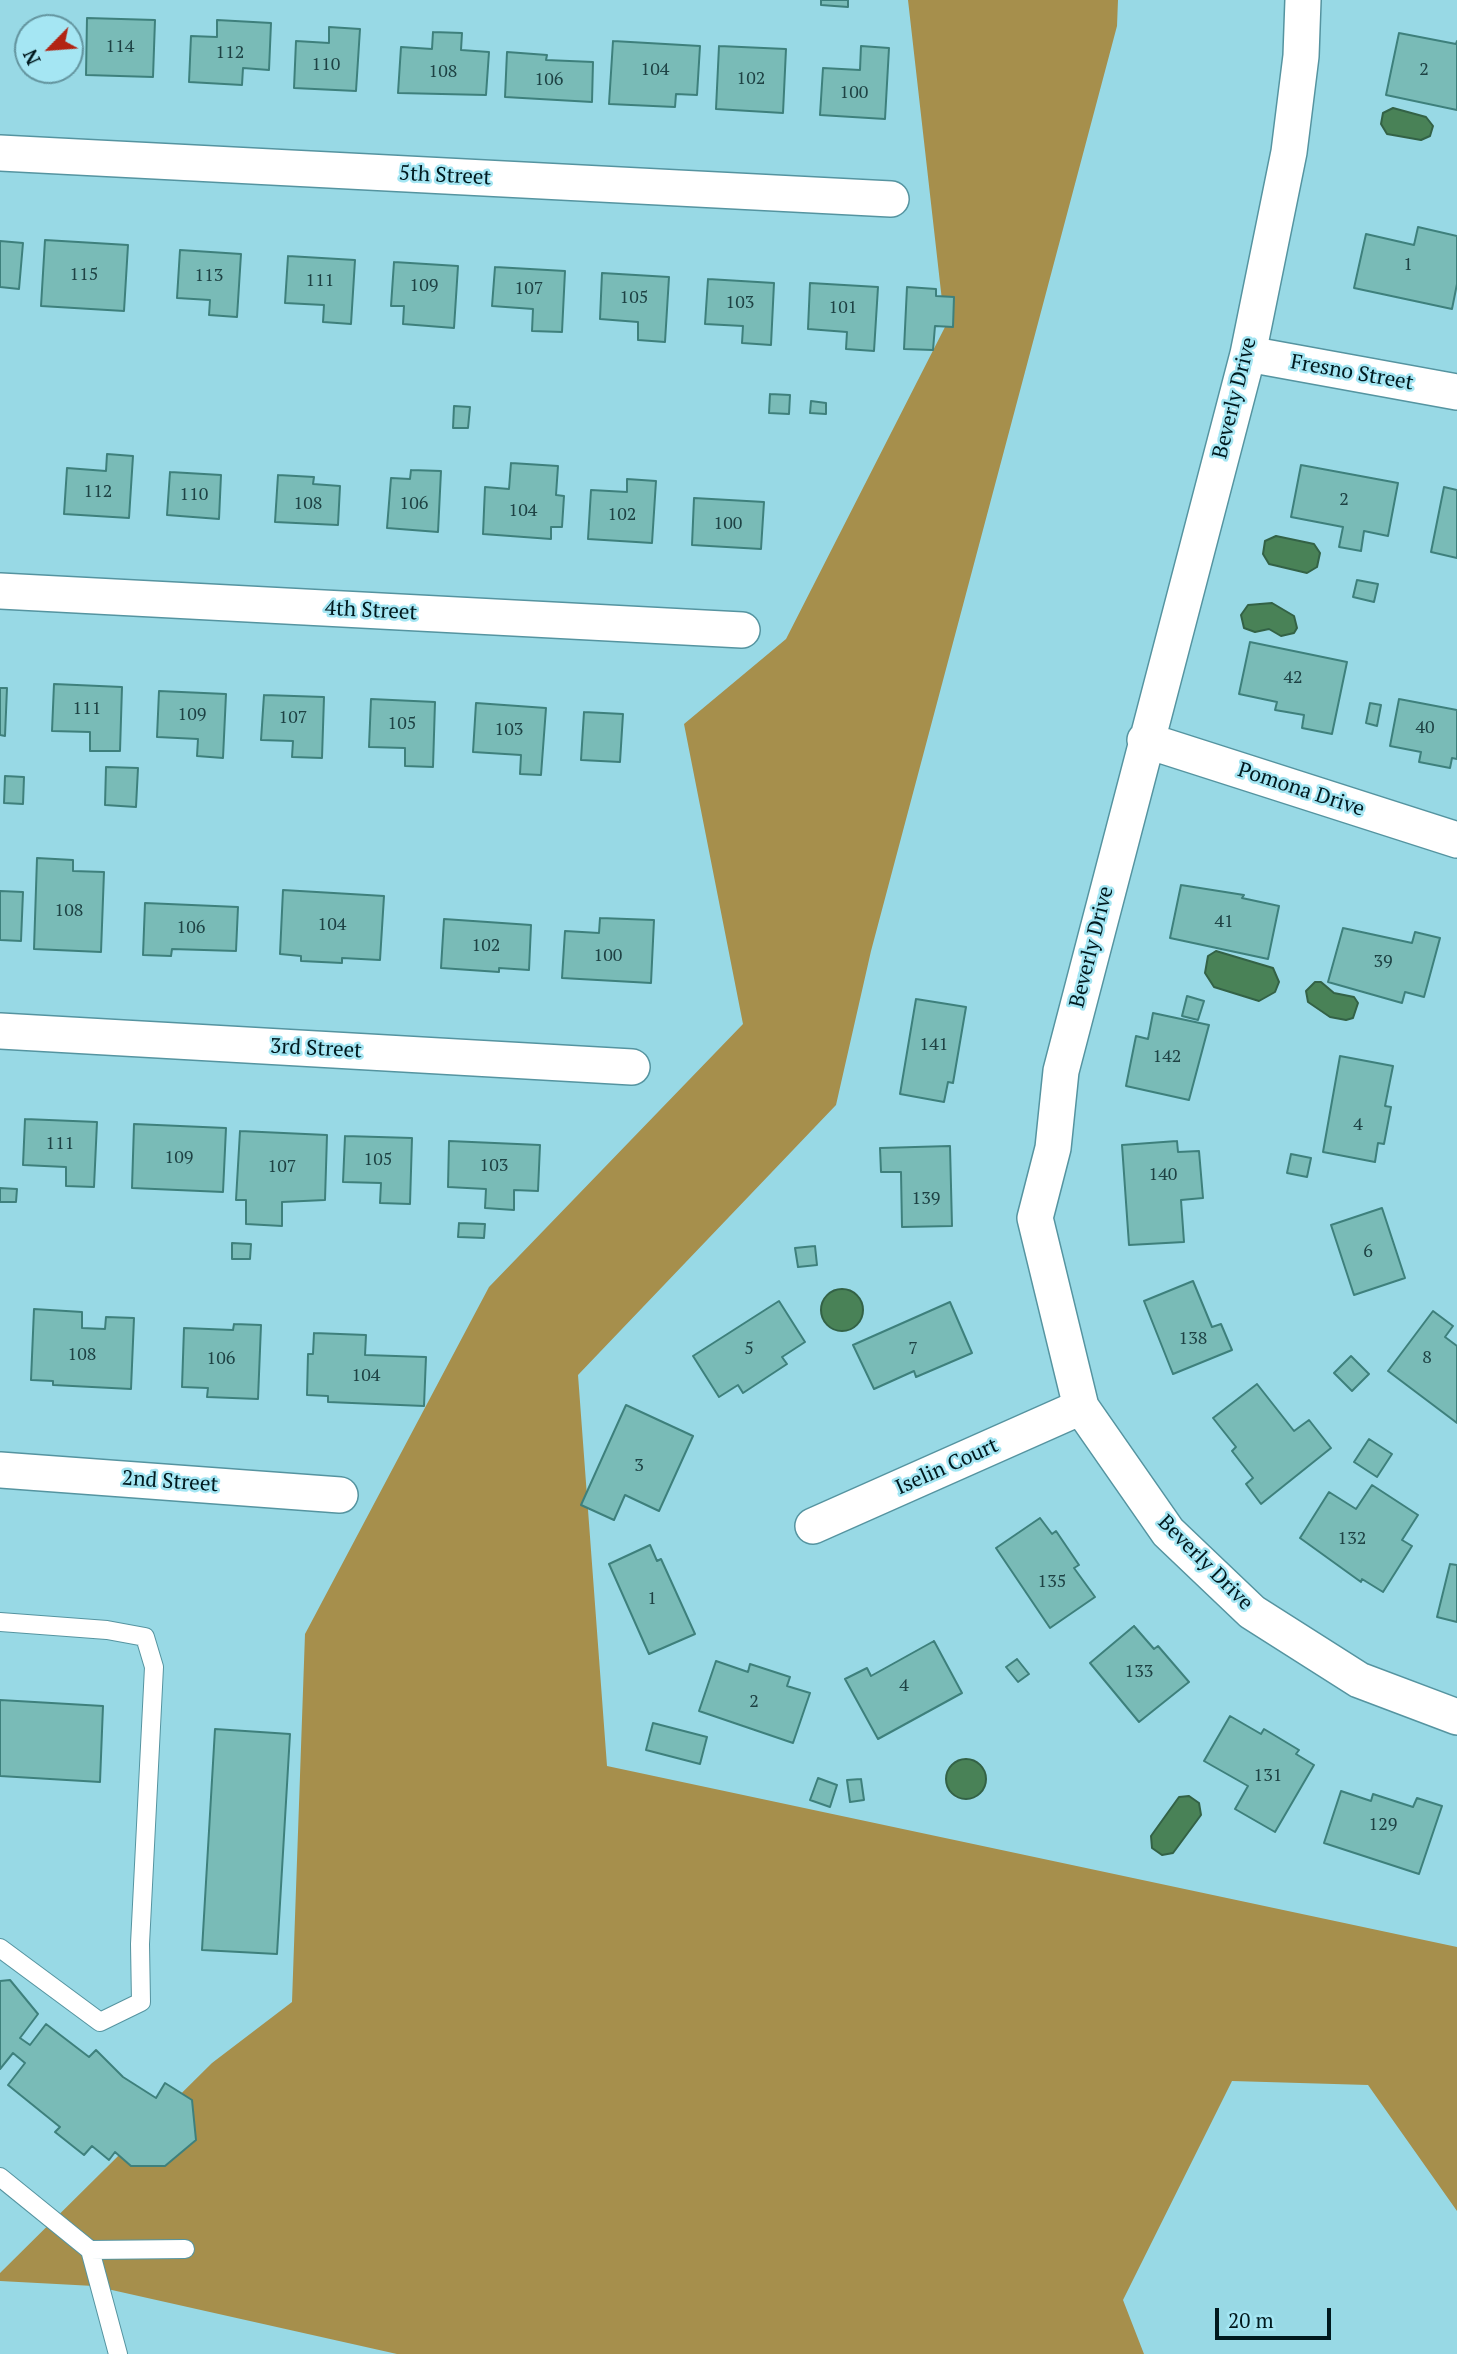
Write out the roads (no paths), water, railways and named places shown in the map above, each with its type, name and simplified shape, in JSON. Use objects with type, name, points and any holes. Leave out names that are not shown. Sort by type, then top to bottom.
[{"type":"street","name":"Beverly Drive","points":[[1303,0],[1301,56],[1289,152],[1248,354],[1145,740],[1061,1071],[1053,1148],[1035,1218],[1081,1407],[1168,1532],[1252,1612],[1359,1680],[1457,1717]]},
{"type":"street","name":"5th Street","points":[[0,153],[891,199]]},
{"type":"street","name":"Fresno Street","points":[[1248,354],[1457,392]]},
{"type":"street","name":"4th Street","points":[[0,591],[742,630]]},
{"type":"street","name":"Pomona Drive","points":[[1145,740],[1457,840]]},
{"type":"street","name":"3rd Street","points":[[0,1031],[632,1067]]},
{"type":"street","name":"Iselin Court","points":[[813,1526],[1081,1407]]},
{"type":"street","name":"2nd Street","points":[[0,1470],[340,1495]]},
{"type":"lane","points":[[0,1622],[107,1630],[145,1637],[154,1667],[140,1944],[141,2002],[100,2022],[0,1948]]},
{"type":"lane","points":[[0,2177],[90,2250],[118,2354]]},
{"type":"lane","points":[[90,2250],[185,2249]]}]
